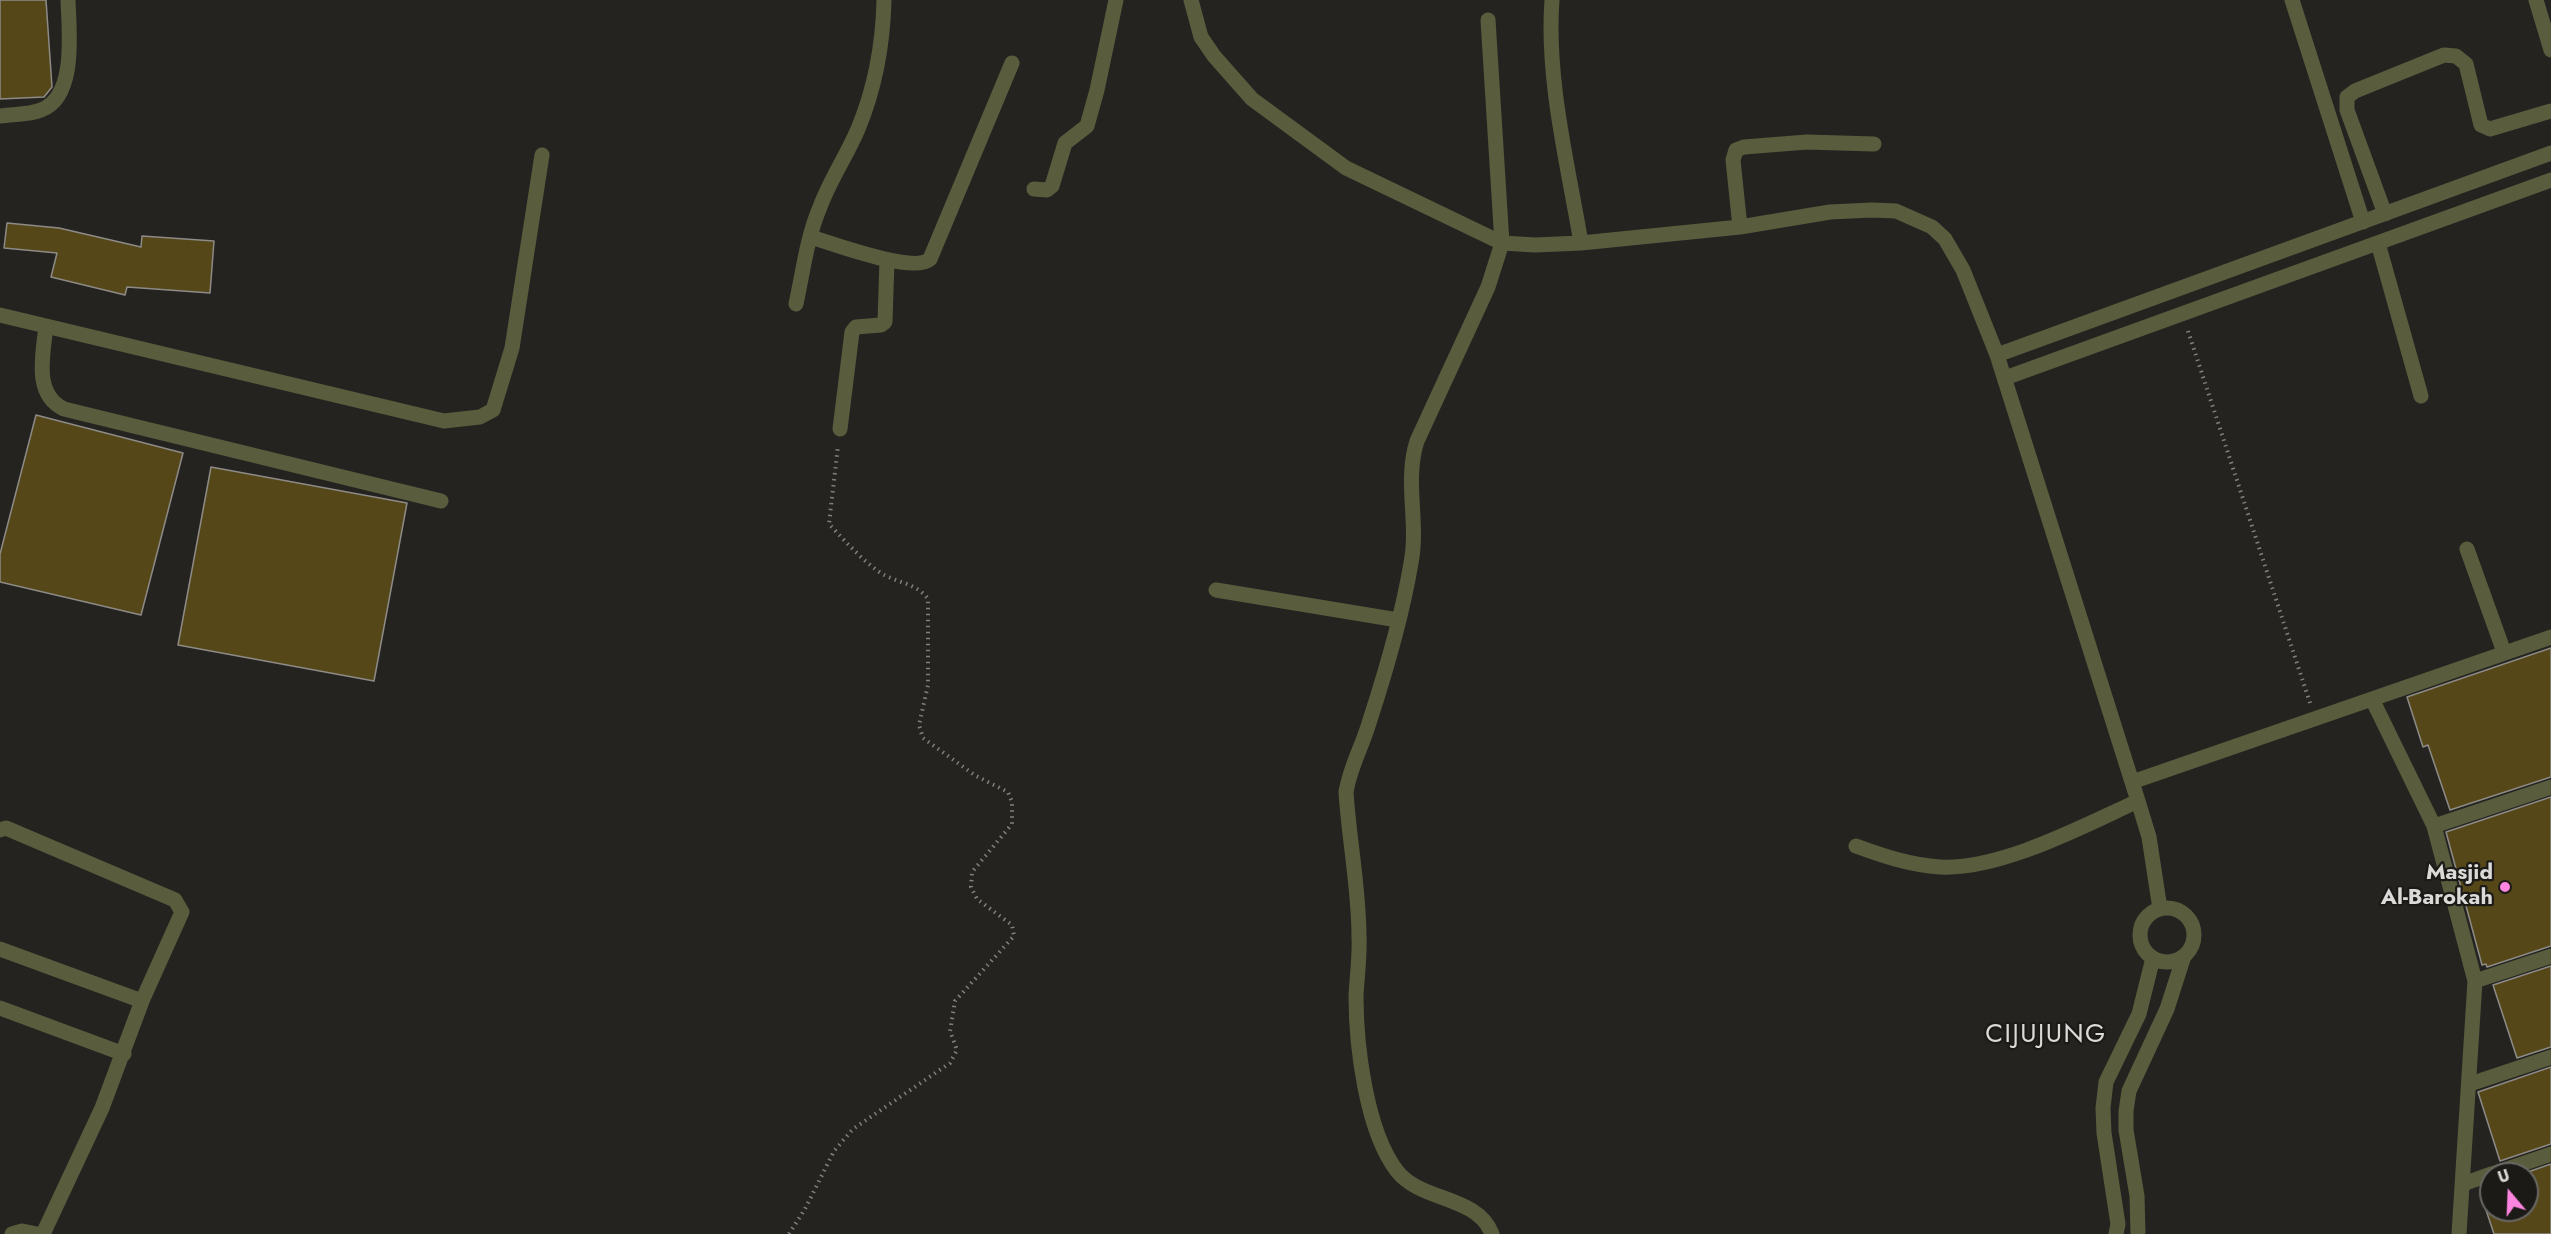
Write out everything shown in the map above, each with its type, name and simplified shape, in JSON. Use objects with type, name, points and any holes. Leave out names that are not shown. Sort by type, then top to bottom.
[{"type":"street","points":[[0,116],[42,110],[59,97],[67,82],[68,0]]},
{"type":"street","points":[[796,304],[820,205],[858,128],[877,69],[884,31],[884,0]]},
{"type":"street","points":[[1034,189],[1047,190],[1052,186],[1065,143],[1087,126],[1116,0]]},
{"type":"street","points":[[1191,0],[1194,18],[1201,37],[1252,99],[1346,168],[1502,243],[1534,245],[1581,243],[1740,227],[1830,212],[1896,211],[1914,217],[1932,227],[1945,239],[1963,270],[2005,378],[2149,837],[2160,909]]},
{"type":"street","points":[[1552,0],[1550,22],[1555,82],[1581,243]]},
{"type":"street","points":[[2292,0],[2363,222]]},
{"type":"street","points":[[2536,0],[2551,50]]},
{"type":"street","points":[[1488,20],[1502,243],[1488,287],[1417,441],[1411,460],[1415,536],[1412,562],[1369,724],[1348,773],[1346,792],[1359,937],[1356,998],[1361,1055],[1370,1114],[1381,1142],[1397,1171],[1430,1194],[1480,1215],[1492,1234]]},
{"type":"street","points":[[2385,214],[2347,110],[2347,97],[2355,92],[2444,55],[2456,56],[2466,64],[2481,125],[2490,129],[2551,111]]},
{"type":"street","points":[[811,237],[887,260],[925,264],[930,259],[1012,63]]},
{"type":"street","points":[[1740,227],[1733,160],[1736,150],[1807,142],[1874,144]]},
{"type":"street","points":[[1997,355],[2551,153]]},
{"type":"street","points":[[0,315],[444,420],[486,415],[494,410],[512,348],[542,155]]},
{"type":"street","points":[[2005,378],[2551,180]]},
{"type":"street","points":[[2378,243],[2421,396]]},
{"type":"street","points":[[840,429],[852,332],[856,327],[881,325],[885,322],[887,260]]},
{"type":"street","points":[[46,326],[45,388],[54,404],[64,409],[441,501]]},
{"type":"street","points":[[2467,549],[2504,652]]},
{"type":"street","points":[[1216,590],[1398,620]]},
{"type":"street","points":[[2132,782],[2551,637]]},
{"type":"street","points":[[2372,699],[2434,826],[2475,981],[2459,1234]]},
{"type":"street","points":[[2434,826],[2551,787]]},
{"type":"street","points":[[1856,846],[1900,862],[1940,867],[1976,864],[2048,843],[2138,801]]},
{"type":"street","points":[[0,830],[6,828],[175,900],[182,912],[142,1001],[102,1108],[43,1234]]},
{"type":"street","points":[[2173,908],[2184,913],[2191,923],[2194,934],[2192,946],[2178,960],[2163,962],[2153,958],[2144,950],[2140,938],[2142,925],[2149,915],[2160,909],[2173,908]]},
{"type":"street","points":[[0,949],[142,1001]]},
{"type":"street","points":[[2138,1234],[2137,1196],[2126,1130],[2127,1101],[2129,1090],[2168,1009],[2184,956]]},
{"type":"street","points":[[2475,981],[2551,956]]},
{"type":"street","points":[[2116,1234],[2118,1224],[2104,1133],[2106,1082],[2139,1014],[2153,958]]},
{"type":"street","points":[[0,1008],[124,1054]]},
{"type":"street","points":[[2470,1084],[2551,1057]]},
{"type":"street","points":[[2527,1162],[2551,1154]]},
{"type":"street","points":[[2463,1184],[2479,1178]]},
{"type":"street","points":[[12,1234],[22,1231],[37,1234]]},
{"type":"path","points":[[2182,313],[2315,720]]},
{"type":"path","points":[[789,1234],[805,1209],[834,1150],[853,1129],[950,1063],[957,1050],[951,1031],[955,1001],[1014,936],[1012,925],[977,898],[971,887],[972,872],[1012,824],[1012,802],[1008,792],[976,776],[923,738],[919,725],[928,685],[928,599],[922,591],[880,573],[830,524],[840,429]]},
{"type":"building","points":[[0,0],[46,0],[52,87],[44,97],[0,99]]},
{"type":"building","points":[[7,223],[59,228],[141,247],[142,236],[214,241],[210,293],[127,287],[125,295],[51,277],[57,253],[4,248]]},
{"type":"building","points":[[36,415],[183,453],[141,615],[0,582],[0,554]]},
{"type":"building","points":[[211,467],[407,503],[374,681],[178,645]]},
{"type":"building","points":[[2551,648],[2551,777],[2450,810],[2428,745],[2423,747],[2407,697]]},
{"type":"building","name":"Masjid Al-Barokah","points":[[2551,797],[2551,946],[2487,967],[2486,964],[2482,965],[2446,832]]},
{"type":"building","points":[[2551,966],[2551,1047],[2517,1058],[2493,985]]},
{"type":"building","points":[[2551,1067],[2551,1144],[2500,1161],[2478,1092]]},
{"type":"building","points":[[2551,1164],[2551,1234],[2494,1234],[2490,1222],[2539,1222],[2539,1168]]},
{"type":"place","name":"Masjid Al-Barokah","points":[[2505,887]]},
{"type":"district","name":"CIJUJUNG","points":[[2046,1036]]}]
